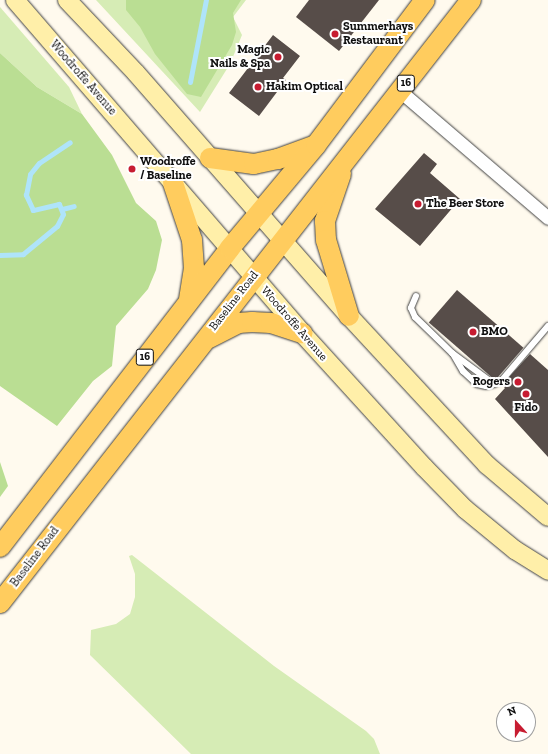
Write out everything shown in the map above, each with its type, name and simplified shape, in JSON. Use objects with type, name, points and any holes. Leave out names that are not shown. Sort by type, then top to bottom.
[{"type":"main road","name":"Woodroffe Avenue","points":[[15,0],[302,333],[465,509],[514,550],[548,571]]},
{"type":"main road","points":[[67,0],[136,72],[349,316],[487,465],[548,517]]},
{"type":"main road","name":"16","points":[[0,546],[189,300],[230,248],[316,145],[426,0]]},
{"type":"main road","name":"Baseline Road","points":[[0,603],[199,345],[346,161],[471,0]]},
{"type":"main road","points":[[210,158],[254,164],[278,159],[316,145]]},
{"type":"main road","points":[[346,161],[325,221],[330,258],[349,316]]},
{"type":"main road","points":[[173,183],[192,240],[194,268],[189,300]]},
{"type":"main road","points":[[199,345],[215,334],[245,322],[271,323],[302,333]]},
{"type":"street","points":[[400,91],[548,218]]},
{"type":"lane","points":[[416,296],[411,308],[415,318],[452,353],[494,384]]},
{"type":"lane","points":[[452,353],[463,371],[477,384],[486,386],[494,384],[502,380],[548,326]]},
{"type":"green space","points":[[96,0],[246,0],[233,17],[242,35],[230,64],[200,112]]},
{"type":"green space","points":[[126,0],[241,0],[233,13],[236,32],[232,45],[201,97],[187,94],[155,54],[140,27],[126,10]]},
{"type":"green space","points":[[0,7],[69,87],[82,114],[37,87],[0,53]]},
{"type":"green space","points":[[0,53],[37,87],[82,114],[112,155],[136,203],[156,221],[162,240],[156,270],[148,289],[116,326],[112,366],[93,381],[57,426],[0,386]]},
{"type":"green space","points":[[0,462],[8,486],[0,497]]},
{"type":"green space","points":[[132,555],[274,666],[366,731],[374,739],[380,754],[191,754],[90,655],[91,630],[116,624],[130,614],[135,597],[135,574],[129,556]]},
{"type":"building","name":"Summerhays Restaurant","points":[[309,0],[379,0],[339,51],[296,17]]},
{"type":"building","name":"Hakim Optical","points":[[273,35],[300,56],[283,78],[286,80],[259,116],[229,93]]},
{"type":"building","name":"The Beer Store","points":[[424,153],[437,164],[430,173],[460,199],[420,246],[375,209]]},
{"type":"building","name":"BMO","points":[[457,290],[523,348],[495,380],[429,322]]},
{"type":"building","points":[[530,354],[548,370],[548,457],[495,399],[505,388],[502,385]]},
{"type":"waterway","points":[[190,82],[206,0]]},
{"type":"waterway","points":[[0,255],[23,254],[57,226],[63,214],[59,204],[33,210],[26,195],[30,174],[39,163],[70,142]]},
{"type":"waterway","points":[[62,209],[74,206]]},
{"type":"place","name":"Summerhays Restaurant","points":[[335,34]]},
{"type":"place","name":"Magic Nails & Spa","points":[[278,57]]},
{"type":"place","name":"Hakim Optical","points":[[258,87]]},
{"type":"place","name":"Woodroffe / Baseline","points":[[132,169]]},
{"type":"place","name":"The Beer Store","points":[[418,204]]},
{"type":"place","name":"BMO","points":[[473,332]]},
{"type":"place","name":"Rogers","points":[[518,382]]},
{"type":"place","name":"Fido","points":[[526,394]]}]
